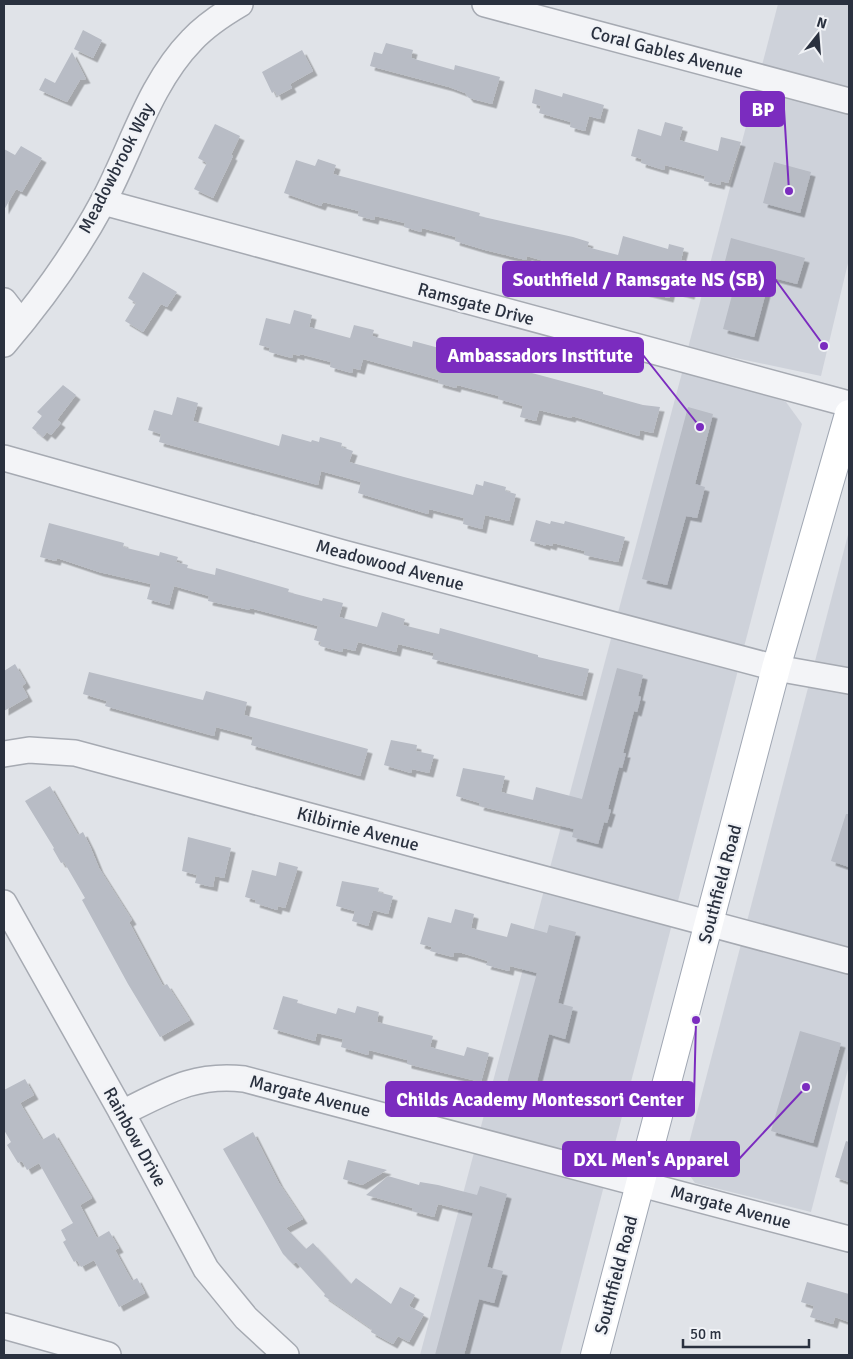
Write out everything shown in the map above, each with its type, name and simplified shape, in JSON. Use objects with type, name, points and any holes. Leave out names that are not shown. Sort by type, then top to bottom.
[{"type":"main road","name":"Southfield Road","points":[[595,1355],[776,668],[849,414]]},
{"type":"street","name":"Meadowbrook Way","points":[[4,344],[56,276],[103,202],[166,72],[192,39],[217,18],[240,4]]},
{"type":"street","name":"Coral Gables Avenue","points":[[485,4],[849,101]]},
{"type":"street","name":"Ramsgate Drive","points":[[103,202],[849,404]]},
{"type":"street","points":[[4,301],[21,323]]},
{"type":"street","name":"Meadowood Avenue","points":[[4,458],[343,553],[776,668],[849,682]]},
{"type":"street","name":"Kilbirnie Avenue","points":[[4,754],[29,750],[75,753],[710,922],[849,961]]},
{"type":"street","name":"Rainbow Drive","points":[[4,903],[122,1112],[206,1269],[246,1318],[286,1355]]},
{"type":"street","name":"Margate Avenue","points":[[122,1112],[180,1084],[210,1078],[244,1079],[524,1151],[849,1239]]},
{"type":"street","points":[[4,1326],[108,1355]]},
{"type":"shaded area","points":[[778,4],[849,4],[849,259],[821,376],[688,348]]},
{"type":"shaded area","points":[[683,369],[723,379],[786,402],[802,424],[560,1355],[420,1355]]},
{"type":"shaded area","points":[[849,531],[849,1065],[811,1212],[695,1183],[683,1166]]},
{"type":"building","points":[[83,30],[102,40],[93,58],[74,49]]},
{"type":"building","points":[[386,43],[413,50],[411,58],[454,70],[455,65],[500,77],[492,104],[469,98],[465,93],[449,87],[370,66],[374,52],[382,54]]},
{"type":"building","points":[[302,50],[313,71],[290,84],[292,88],[277,96],[275,91],[272,93],[262,72]]},
{"type":"building","points":[[72,52],[86,79],[80,80],[67,102],[39,90],[45,78],[55,83]]},
{"type":"building","points":[[535,89],[562,97],[563,93],[604,105],[600,119],[589,116],[585,131],[570,127],[571,122],[539,113],[541,106],[532,103]]},
{"type":"building","points":[[665,122],[683,127],[679,140],[718,151],[721,137],[741,142],[728,183],[721,181],[720,185],[704,181],[705,176],[665,165],[664,170],[641,163],[642,159],[631,156],[638,129],[661,136]]},
{"type":"building","points":[[215,124],[240,136],[231,155],[233,156],[213,198],[194,189],[207,163],[198,158]]},
{"type":"building","points":[[21,146],[42,158],[22,192],[16,189],[4,210],[4,149],[15,155]]},
{"type":"building","points":[[318,159],[336,165],[333,174],[480,213],[479,216],[573,237],[589,242],[587,247],[618,255],[623,236],[668,249],[669,244],[684,248],[681,260],[698,264],[690,295],[671,290],[669,298],[632,289],[607,282],[609,275],[582,267],[580,274],[527,256],[526,260],[485,250],[455,241],[456,237],[422,228],[421,232],[404,227],[405,223],[375,216],[374,220],[358,216],[359,211],[323,202],[321,206],[284,193],[296,160],[315,166]]},
{"type":"building","points":[[774,162],[811,172],[800,213],[763,203]]},
{"type":"building","points":[[731,238],[805,258],[797,284],[770,277],[754,337],[723,329],[739,269],[724,265]]},
{"type":"building","points":[[143,272],[177,292],[167,307],[161,304],[143,332],[125,321],[136,303],[128,298]]},
{"type":"building","points":[[294,310],[312,315],[309,327],[350,338],[354,325],[374,330],[372,336],[412,347],[413,341],[603,392],[603,394],[643,405],[660,407],[653,433],[640,430],[639,436],[572,416],[571,418],[539,410],[536,421],[520,417],[523,406],[498,399],[499,396],[457,385],[456,388],[438,383],[439,380],[363,359],[360,370],[353,368],[352,373],[330,367],[331,362],[300,354],[300,356],[293,354],[292,358],[269,352],[270,348],[259,345],[266,318],[290,324]]},
{"type":"building","points":[[63,385],[76,395],[57,420],[61,423],[51,435],[47,432],[43,437],[32,428],[42,416],[37,412]]},
{"type":"building","points":[[177,397],[198,403],[193,421],[279,446],[282,434],[311,442],[312,440],[319,442],[320,437],[342,443],[341,447],[353,451],[349,462],[404,477],[473,495],[476,484],[483,486],[484,481],[506,487],[505,491],[516,494],[509,521],[485,515],[482,529],[463,524],[464,518],[429,509],[428,514],[358,493],[361,482],[321,471],[318,485],[159,442],[161,434],[148,430],[154,410],[172,415]]},
{"type":"building","points":[[688,407],[713,414],[695,484],[705,487],[697,518],[686,516],[667,585],[642,579]]},
{"type":"building","points":[[536,520],[550,524],[551,521],[564,524],[565,521],[625,537],[618,562],[584,555],[585,551],[553,543],[552,546],[546,544],[546,546],[530,541]]},
{"type":"building","points":[[49,523],[124,543],[123,547],[159,556],[160,552],[178,557],[176,562],[188,565],[187,568],[215,575],[216,568],[289,589],[288,592],[322,601],[323,598],[343,603],[339,617],[377,627],[382,612],[405,619],[403,625],[439,634],[440,628],[538,655],[538,657],[589,669],[582,696],[432,659],[434,653],[398,644],[396,652],[358,642],[355,651],[343,648],[342,652],[320,646],[321,642],[314,640],[318,626],[250,608],[250,610],[208,601],[209,596],[174,586],[169,605],[147,599],[151,584],[99,572],[57,558],[56,561],[40,557]]},
{"type":"building","points":[[15,664],[26,683],[22,686],[28,697],[4,711],[4,671]]},
{"type":"building","points":[[617,668],[643,675],[638,696],[641,697],[637,712],[634,711],[623,753],[626,753],[622,768],[619,767],[608,809],[611,810],[607,823],[604,822],[598,844],[572,837],[574,829],[479,806],[480,803],[456,796],[463,768],[505,776],[501,792],[533,800],[536,787],[582,799]]},
{"type":"building","points":[[89,672],[203,700],[206,691],[247,702],[244,715],[368,749],[360,776],[251,745],[253,737],[216,727],[214,736],[105,706],[107,701],[83,694]]},
{"type":"building","points":[[391,740],[417,745],[416,751],[434,755],[429,773],[412,769],[411,773],[384,765]]},
{"type":"building","points":[[50,786],[78,835],[83,832],[99,868],[132,920],[129,922],[163,986],[167,984],[190,1020],[160,1037],[128,984],[82,900],[85,898],[64,862],[61,863],[25,801]]},
{"type":"building","points":[[846,814],[849,814],[849,867],[831,861]]},
{"type":"building","points":[[188,837],[231,848],[224,878],[215,876],[213,887],[195,883],[197,875],[182,871]]},
{"type":"building","points":[[279,862],[298,867],[285,908],[278,906],[277,910],[255,903],[256,900],[245,897],[252,870],[276,876]]},
{"type":"building","points":[[342,881],[379,888],[378,892],[393,896],[388,914],[373,910],[368,926],[352,921],[355,911],[336,906]]},
{"type":"building","points":[[455,909],[474,914],[471,928],[507,937],[511,923],[547,933],[549,925],[576,932],[558,1003],[573,1007],[565,1039],[549,1034],[531,1105],[503,1098],[537,973],[510,966],[509,971],[486,965],[488,961],[462,953],[454,953],[453,957],[430,951],[432,947],[420,944],[428,917],[451,923]]},
{"type":"building","points":[[283,996],[298,1000],[297,1003],[336,1014],[338,1008],[355,1013],[357,1006],[379,1012],[377,1022],[433,1036],[430,1047],[464,1056],[467,1047],[489,1053],[481,1082],[407,1064],[407,1060],[369,1050],[368,1055],[341,1047],[343,1039],[317,1033],[315,1041],[273,1029]]},
{"type":"building","points":[[800,1031],[841,1043],[813,1143],[771,1131]]},
{"type":"building","points":[[25,1079],[34,1095],[20,1103],[42,1140],[54,1133],[92,1198],[80,1205],[97,1238],[109,1231],[119,1248],[115,1250],[132,1281],[137,1278],[145,1293],[119,1307],[94,1260],[81,1267],[77,1260],[74,1262],[63,1242],[66,1240],[61,1230],[73,1223],[39,1163],[27,1170],[22,1161],[18,1163],[7,1145],[11,1142],[4,1130],[4,1090]]},
{"type":"building","points":[[253,1132],[279,1183],[303,1219],[286,1228],[306,1249],[313,1243],[351,1284],[356,1278],[391,1304],[400,1287],[415,1295],[409,1306],[424,1314],[409,1342],[398,1336],[393,1344],[371,1332],[372,1329],[324,1296],[325,1294],[296,1262],[293,1264],[283,1254],[223,1149]]},
{"type":"building","points":[[846,1141],[849,1142],[849,1182],[835,1177]]},
{"type":"building","points":[[348,1160],[387,1170],[362,1185],[343,1179]]},
{"type":"building","points":[[388,1176],[419,1185],[420,1182],[438,1185],[477,1195],[480,1186],[507,1194],[487,1267],[503,1271],[494,1303],[479,1299],[464,1355],[435,1355],[473,1213],[438,1204],[434,1217],[412,1211],[413,1208],[366,1195]]},
{"type":"building","points":[[807,1282],[849,1294],[849,1322],[835,1317],[833,1324],[810,1317],[814,1306],[801,1302]]},
{"type":"place","name":"BP","points":[[789,191]]},
{"type":"place","name":"Southfield / Ramsgate NS (SB)","points":[[824,346]]},
{"type":"place","name":"Ambassadors Institute","points":[[700,427]]},
{"type":"place","name":"Childs Academy Montessori Center","points":[[696,1020]]},
{"type":"place","name":"DXL Men's Apparel","points":[[806,1087]]}]
